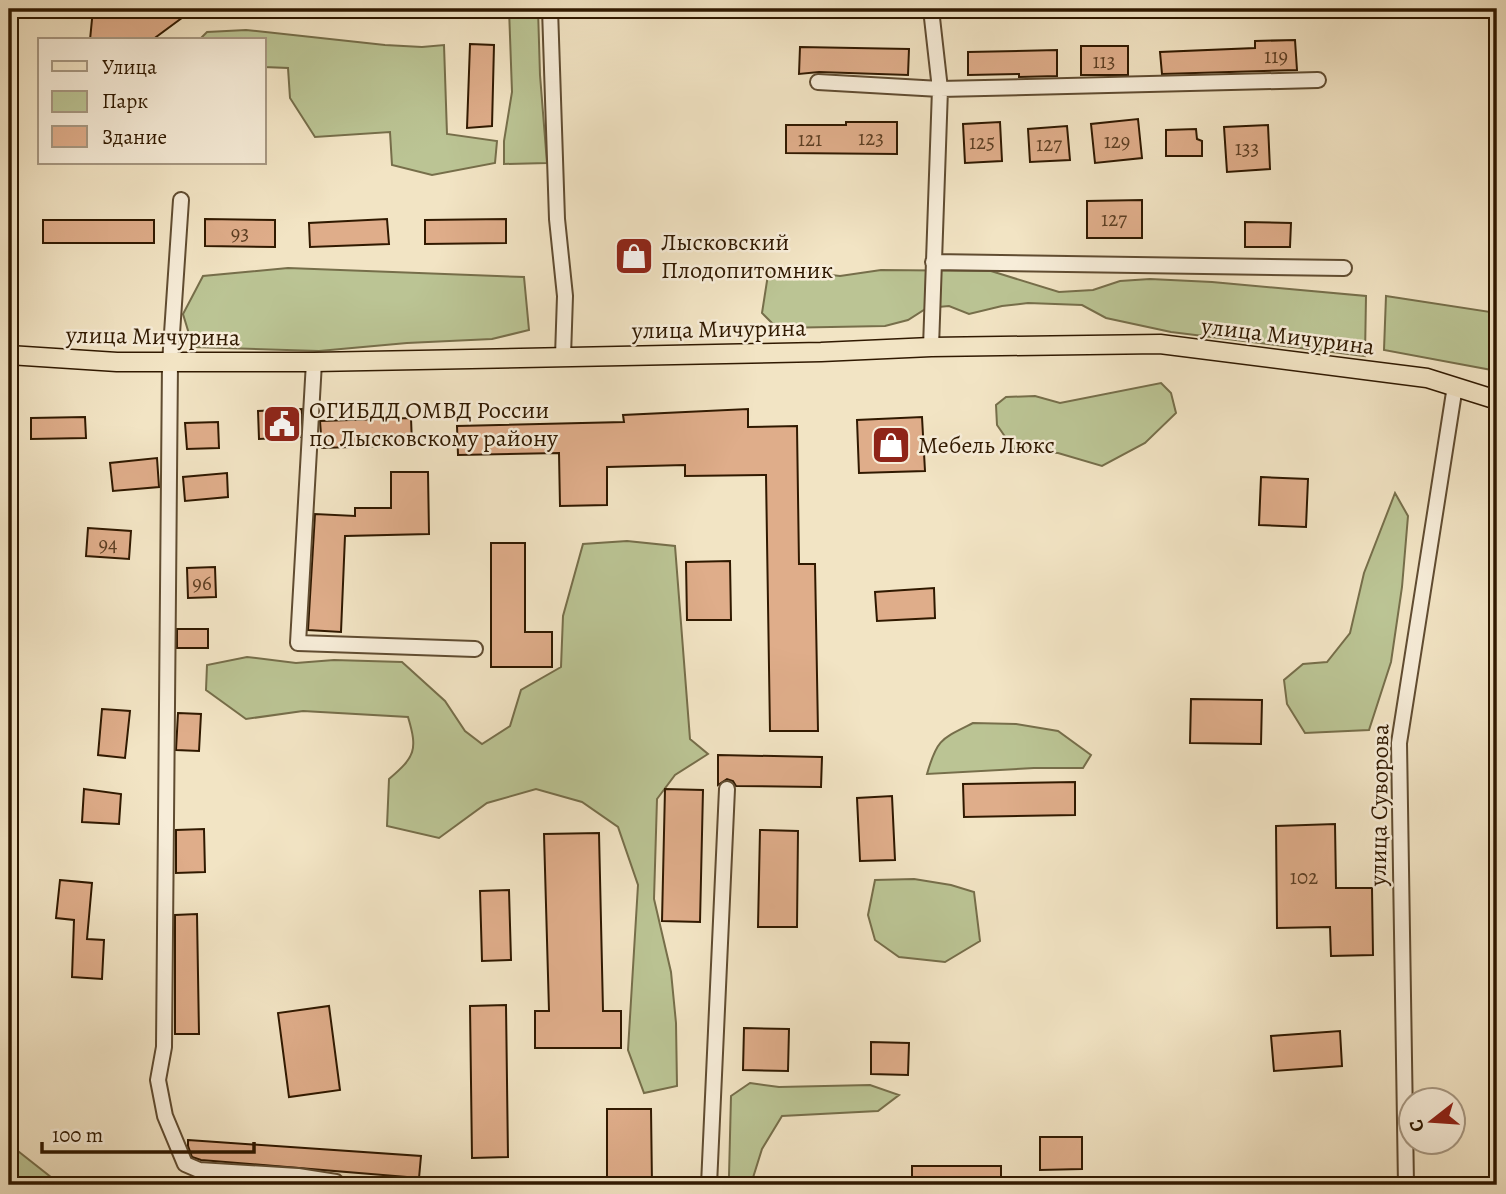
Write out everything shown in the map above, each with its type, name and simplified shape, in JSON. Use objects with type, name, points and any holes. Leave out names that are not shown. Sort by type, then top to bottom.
[{"type":"main road","name":"улица Мичурина","points":[[9,355],[117,362],[314,362],[1160,344],[1427,378],[1497,400]]},
{"type":"street","points":[[550,9],[557,219],[565,296],[563,356]]},
{"type":"street","points":[[931,9],[940,89],[931,347]]},
{"type":"street","points":[[818,82],[940,89],[1318,80]]},
{"type":"street","points":[[181,200],[170,363],[164,1047],[158,1080],[165,1116],[186,1164],[199,1170],[298,1176],[337,1182],[340,1185]]},
{"type":"street","points":[[933,262],[1344,268]]},
{"type":"street","points":[[314,362],[298,643],[475,649]]},
{"type":"street","name":"улица Суворова","points":[[1406,1185],[1399,743],[1455,386]]},
{"type":"street","points":[[709,1185],[727,789]]},
{"type":"green space","points":[[509,9],[538,9],[547,163],[504,164],[504,141],[512,92]]},
{"type":"green space","points":[[246,30],[385,45],[444,45],[447,134],[497,141],[495,163],[432,175],[392,165],[390,132],[315,137],[290,98],[288,68],[266,67],[266,38],[201,38],[207,32]]},
{"type":"green space","points":[[288,268],[524,277],[529,330],[492,339],[319,351],[193,347],[183,314],[203,276]]},
{"type":"green space","points":[[769,268],[840,276],[881,270],[991,271],[1059,292],[1093,290],[1120,281],[1150,279],[1366,296],[1365,356],[1171,332],[1106,318],[1082,305],[1028,303],[969,314],[949,306],[927,308],[908,320],[885,326],[777,328],[762,313]]},
{"type":"green space","points":[[1386,296],[1497,313],[1497,371],[1384,350]]},
{"type":"green space","points":[[1161,383],[1171,393],[1176,413],[1145,443],[1102,466],[1058,453],[1015,451],[997,425],[996,405],[1006,397],[1035,396],[1060,403]]},
{"type":"green space","points":[[1395,493],[1408,516],[1402,587],[1391,662],[1369,730],[1305,733],[1287,704],[1284,680],[1303,664],[1327,662],[1350,633],[1364,573]]},
{"type":"green space","points":[[627,541],[675,546],[690,739],[708,754],[675,775],[657,799],[654,899],[671,972],[676,1023],[677,1086],[644,1093],[628,1050],[638,885],[618,827],[582,802],[536,789],[487,803],[439,838],[387,826],[389,779],[404,765],[412,752],[413,738],[408,717],[303,711],[246,719],[206,690],[207,665],[247,657],[296,663],[334,660],[402,662],[445,701],[465,731],[482,744],[510,726],[521,690],[561,667],[563,616],[583,544]]},
{"type":"green space","points":[[973,723],[1016,724],[1058,731],[1091,755],[1083,768],[927,774],[942,741]]},
{"type":"green space","points":[[914,879],[974,892],[980,941],[945,962],[899,957],[875,940],[868,915],[875,880]]},
{"type":"green space","points":[[750,1083],[779,1087],[870,1085],[899,1095],[878,1111],[782,1116],[762,1149],[751,1184],[733,1185],[729,1176],[731,1096]]},
{"type":"green space","points":[[9,1144],[61,1185],[9,1185]]},
{"type":"building","points":[[93,9],[194,9],[155,38],[90,38]]},
{"type":"building","points":[[1295,40],[1297,70],[1162,74],[1160,52],[1255,48],[1255,41]]},
{"type":"building","points":[[470,44],[494,45],[492,126],[467,128]]},
{"type":"building","points":[[1081,46],[1128,46],[1128,75],[1081,75]]},
{"type":"building","points":[[800,47],[909,49],[908,75],[819,72],[799,74]]},
{"type":"building","points":[[1057,50],[1057,76],[968,75],[968,52]]},
{"type":"building","points":[[1138,119],[1142,158],[1095,163],[1091,124]]},
{"type":"building","points":[[846,122],[897,122],[897,154],[786,153],[786,125],[846,125]]},
{"type":"building","points":[[1000,122],[1002,161],[965,163],[963,124]]},
{"type":"building","points":[[1268,125],[1270,169],[1227,172],[1224,127]]},
{"type":"building","points":[[1067,126],[1070,160],[1030,162],[1028,129]]},
{"type":"building","points":[[1196,129],[1197,139],[1202,141],[1202,156],[1166,156],[1166,130]]},
{"type":"building","points":[[1142,200],[1142,238],[1087,238],[1087,201]]},
{"type":"building","points":[[205,219],[275,220],[275,247],[205,246]]},
{"type":"building","points":[[387,219],[389,244],[310,247],[309,223]]},
{"type":"building","points":[[506,219],[506,243],[425,244],[425,220]]},
{"type":"building","points":[[43,220],[154,220],[154,243],[43,243]]},
{"type":"building","points":[[1245,222],[1291,223],[1290,247],[1245,247]]},
{"type":"building","name":"ОГИБДД ОМВД России по Лысковскому району","points":[[302,409],[300,437],[259,439],[258,411]]},
{"type":"building","points":[[748,409],[748,427],[797,426],[799,564],[815,564],[818,731],[770,731],[766,475],[685,476],[685,465],[607,467],[607,505],[560,506],[559,453],[458,455],[457,426],[624,422],[623,415]]},
{"type":"building","points":[[85,417],[86,438],[31,439],[31,418]]},
{"type":"building","name":"Мебель Люкс","points":[[922,417],[925,471],[859,473],[857,420]]},
{"type":"building","points":[[411,418],[412,445],[322,448],[320,421]]},
{"type":"building","points":[[218,422],[219,448],[187,449],[185,423]]},
{"type":"building","points":[[157,458],[159,487],[113,491],[110,463]]},
{"type":"building","points":[[391,472],[428,472],[429,534],[345,536],[341,632],[308,630],[315,514],[355,516],[355,508],[391,508]]},
{"type":"building","points":[[227,473],[228,497],[185,501],[183,477]]},
{"type":"building","points":[[1261,477],[1308,479],[1306,527],[1259,525]]},
{"type":"building","points":[[88,528],[131,531],[129,559],[86,556]]},
{"type":"building","points":[[491,543],[525,543],[525,632],[552,632],[552,667],[491,667]]},
{"type":"building","points":[[730,561],[731,620],[687,620],[686,562]]},
{"type":"building","points":[[215,567],[216,597],[188,598],[187,568]]},
{"type":"building","points":[[934,588],[935,618],[877,621],[875,592]]},
{"type":"building","points":[[177,629],[208,629],[208,648],[177,648]]},
{"type":"building","points":[[1191,699],[1262,700],[1261,744],[1190,743]]},
{"type":"building","points":[[102,709],[130,711],[125,758],[98,755]]},
{"type":"building","points":[[178,713],[201,714],[199,751],[176,750]]},
{"type":"building","points":[[718,755],[822,757],[821,787],[736,786],[733,781],[727,779],[718,785]]},
{"type":"building","points":[[1075,782],[1075,815],[964,817],[963,784]]},
{"type":"building","points":[[84,789],[121,794],[119,824],[82,822]]},
{"type":"building","points":[[665,789],[703,790],[700,922],[662,921]]},
{"type":"building","points":[[892,796],[895,860],[860,861],[857,798]]},
{"type":"building","points":[[1335,824],[1336,888],[1372,888],[1373,955],[1331,956],[1330,927],[1277,928],[1276,826]]},
{"type":"building","points":[[204,829],[205,872],[176,873],[176,830]]},
{"type":"building","points":[[760,830],[798,831],[797,927],[758,927]]},
{"type":"building","points":[[599,833],[603,1011],[621,1011],[621,1048],[535,1048],[535,1011],[549,1011],[544,834]]},
{"type":"building","points":[[60,880],[92,883],[87,939],[104,940],[102,979],[72,977],[74,920],[56,918]]},
{"type":"building","points":[[509,890],[511,960],[482,961],[480,891]]},
{"type":"building","points":[[197,914],[199,1034],[175,1034],[175,915]]},
{"type":"building","points":[[506,1005],[508,1157],[472,1158],[470,1006]]},
{"type":"building","points":[[329,1006],[340,1090],[289,1097],[278,1013]]},
{"type":"building","points":[[744,1028],[789,1029],[788,1071],[743,1070]]},
{"type":"building","points":[[1340,1031],[1342,1066],[1274,1071],[1271,1036]]},
{"type":"building","points":[[871,1042],[909,1043],[908,1075],[871,1074]]},
{"type":"building","points":[[607,1109],[651,1109],[652,1185],[607,1185]]},
{"type":"building","points":[[1040,1137],[1082,1137],[1082,1169],[1040,1170]]},
{"type":"building","points":[[188,1140],[421,1156],[419,1178],[201,1160],[192,1157]]},
{"type":"building","points":[[912,1166],[1001,1166],[1001,1185],[912,1185]]},
{"type":"building","points":[[227,1181],[292,1185],[226,1185]]},
{"type":"place","name":"Лысковский Плодопитомник","points":[[634,256]]},
{"type":"place","name":"ОГИБДД ОМВД России по Лысковскому району","points":[[282,424]]},
{"type":"place","name":"Мебель Люкс","points":[[891,445]]}]
